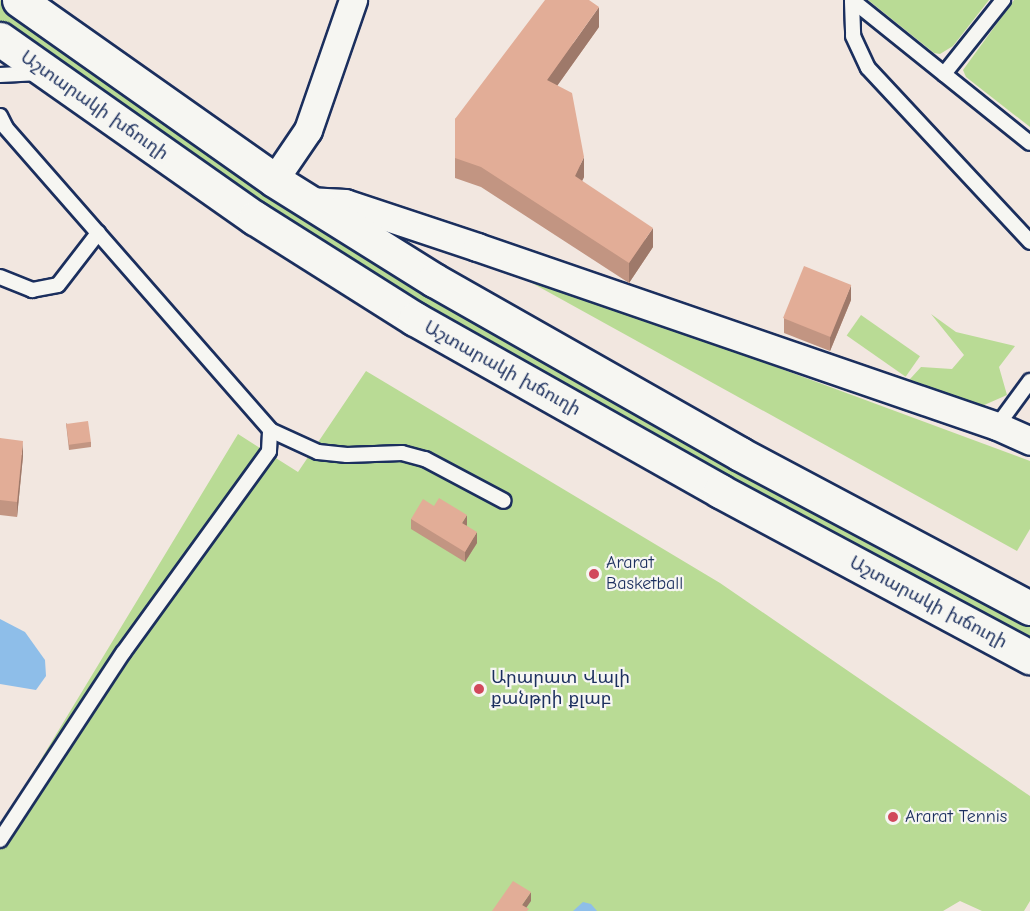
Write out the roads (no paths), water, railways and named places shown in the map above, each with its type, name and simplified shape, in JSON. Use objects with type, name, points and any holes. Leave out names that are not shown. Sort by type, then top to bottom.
[{"type":"highway","points":[[19,0],[274,180],[434,280],[720,442],[1030,608]]},
{"type":"highway","name":"Աշտարակի խճուղի","points":[[0,39],[45,73],[255,218],[416,320],[1024,659]]},
{"type":"street","points":[[274,180],[308,130],[353,0]]},
{"type":"street","points":[[307,201],[356,207],[997,426],[1030,441]]},
{"type":"lane","points":[[944,74],[1004,0]]},
{"type":"lane","points":[[852,1],[1030,143]]},
{"type":"lane","points":[[852,1],[853,36],[868,68],[1030,242]]},
{"type":"lane","points":[[0,75],[45,73]]},
{"type":"lane","points":[[0,116],[6,128],[270,430],[318,452],[347,455],[402,453],[425,459],[504,501]]},
{"type":"lane","points":[[0,277],[32,290],[58,285],[98,233]]},
{"type":"lane","points":[[997,426],[1030,381]]},
{"type":"lane","points":[[0,840],[123,653],[269,452],[270,430]]},
{"type":"water","points":[[0,619],[25,632],[45,660],[46,676],[36,690],[0,684]]},
{"type":"water","points":[[583,902],[591,904],[597,911],[573,911]]},
{"type":"place","name":"Ararat Basketball","points":[[594,574]]},
{"type":"place","name":"Արարատ Վալի քանթրի քլաբ","points":[[479,689]]},
{"type":"place","name":"Ararat Tennis","points":[[893,817]]}]
